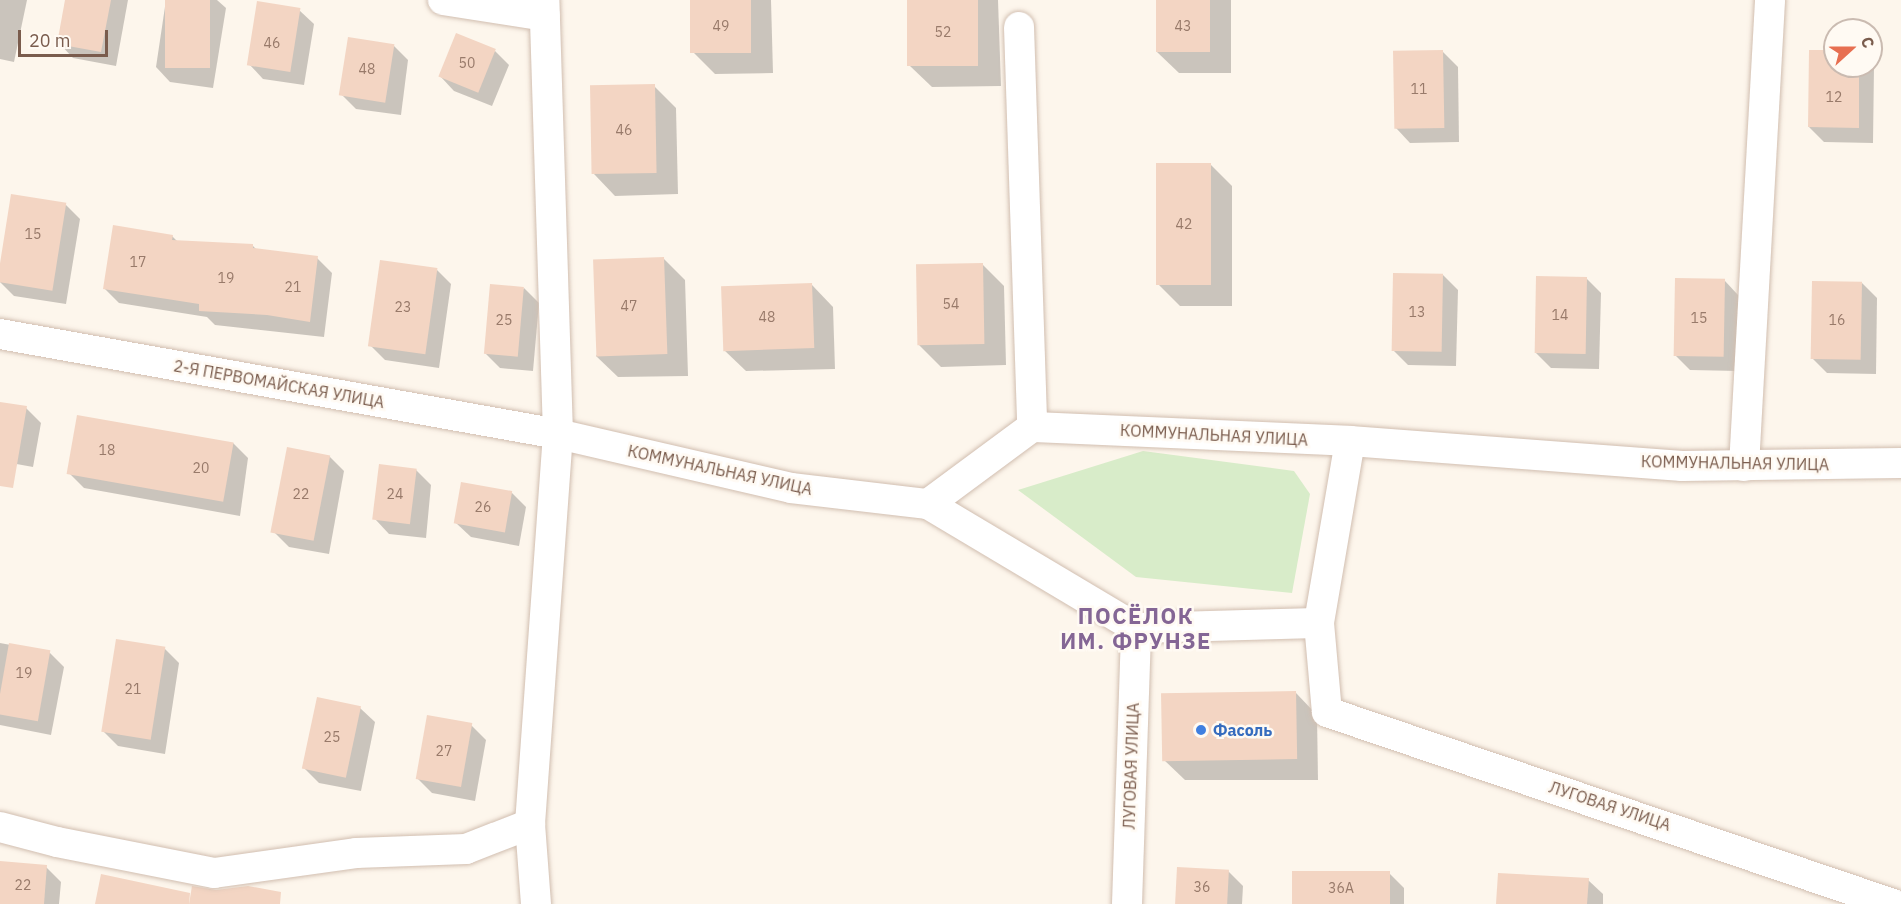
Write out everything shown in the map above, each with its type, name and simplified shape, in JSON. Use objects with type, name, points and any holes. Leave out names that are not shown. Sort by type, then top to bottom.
[{"type":"street","points":[[443,0],[544,8],[558,434],[530,824],[536,904]]},
{"type":"street","points":[[1744,466],[1770,0]]},
{"type":"street","points":[[1019,27],[1032,427],[928,504],[1136,628],[1319,623],[1350,441]]},
{"type":"street","name":"2-Я ПЕРВОМАЙСКАЯ УЛИЦА","points":[[0,334],[558,434]]},
{"type":"street","name":"КОММУНАЛЬНАЯ УЛИЦА","points":[[1032,427],[1350,441],[1682,466],[1901,463]]},
{"type":"street","name":"КОММУНАЛЬНАЯ УЛИЦА","points":[[558,434],[791,488],[928,504]]},
{"type":"street","name":"ЛУГОВАЯ УЛИЦА","points":[[1319,623],[1327,712],[1893,904]]},
{"type":"street","name":"ЛУГОВАЯ УЛИЦА","points":[[1127,904],[1136,628]]},
{"type":"street","points":[[0,827],[57,842],[214,873],[356,853],[466,849],[530,824]]},
{"type":"green space","points":[[1143,451],[1294,471],[1310,494],[1292,593],[1136,577],[1018,490]]},
{"type":"building","points":[[65,0],[111,0],[101,52],[57,44]]},
{"type":"building","points":[[165,0],[210,0],[210,68],[165,68]]},
{"type":"building","points":[[690,0],[751,0],[751,53],[690,53]]},
{"type":"building","points":[[907,0],[978,0],[978,66],[907,66]]},
{"type":"building","points":[[1156,0],[1210,0],[1210,52],[1156,52]]},
{"type":"building","points":[[257,1],[300,8],[290,72],[247,65]]},
{"type":"building","points":[[456,33],[496,49],[478,93],[438,77]]},
{"type":"building","points":[[348,37],[394,44],[385,103],[339,95]]},
{"type":"building","points":[[1443,50],[1444,128],[1394,129],[1393,51]]},
{"type":"building","points":[[1809,50],[1823,50],[1823,78],[1859,78],[1859,128],[1808,127]]},
{"type":"building","points":[[655,84],[657,173],[592,174],[590,85]]},
{"type":"building","points":[[1156,163],[1211,163],[1211,285],[1156,285]]},
{"type":"building","points":[[11,194],[66,203],[52,291],[0,282],[0,263]]},
{"type":"building","points":[[113,225],[173,235],[172,240],[253,244],[253,248],[318,256],[310,322],[267,315],[199,311],[199,304],[103,289]]},
{"type":"building","points":[[664,257],[667,354],[596,356],[593,259]]},
{"type":"building","points":[[380,260],[437,268],[425,354],[368,346]]},
{"type":"building","points":[[983,263],[984,344],[917,345],[916,264]]},
{"type":"building","points":[[1393,273],[1443,274],[1442,352],[1392,351]]},
{"type":"building","points":[[1536,276],[1587,277],[1586,354],[1535,353]]},
{"type":"building","points":[[1675,278],[1725,279],[1724,357],[1674,356]]},
{"type":"building","points":[[1812,281],[1862,282],[1861,360],[1811,359]]},
{"type":"building","points":[[812,283],[814,348],[723,351],[721,286]]},
{"type":"building","points":[[490,284],[524,287],[518,357],[484,354]]},
{"type":"building","points":[[0,402],[27,406],[13,488],[0,486]]},
{"type":"building","points":[[77,415],[234,443],[223,502],[67,474]]},
{"type":"building","points":[[287,447],[330,455],[314,541],[270,532]]},
{"type":"building","points":[[379,464],[417,469],[410,524],[372,520]]},
{"type":"building","points":[[461,482],[512,491],[505,532],[454,523]]},
{"type":"building","points":[[116,639],[165,647],[151,740],[101,732]]},
{"type":"building","points":[[9,643],[50,650],[38,721],[0,715],[0,694]]},
{"type":"building","points":[[1296,691],[1297,759],[1162,761],[1161,693]]},
{"type":"building","points":[[317,697],[361,706],[346,778],[302,768]]},
{"type":"building","points":[[427,715],[472,723],[461,787],[416,779]]},
{"type":"building","points":[[0,861],[47,865],[44,904],[0,904]]},
{"type":"building","points":[[1177,867],[1229,870],[1227,904],[1175,904]]},
{"type":"building","points":[[1292,871],[1390,871],[1390,904],[1292,904]]},
{"type":"building","points":[[1498,873],[1589,878],[1587,904],[1496,904]]},
{"type":"building","points":[[101,874],[190,893],[189,904],[95,904]]},
{"type":"building","points":[[192,886],[216,890],[248,886],[281,892],[280,904],[189,904]]},
{"type":"place","name":"Фасоль","points":[[1201,730]]},
{"type":"district","name":"ПОСЁЛОК ИМ. ФРУНЗЕ","points":[[1136,628]]}]
